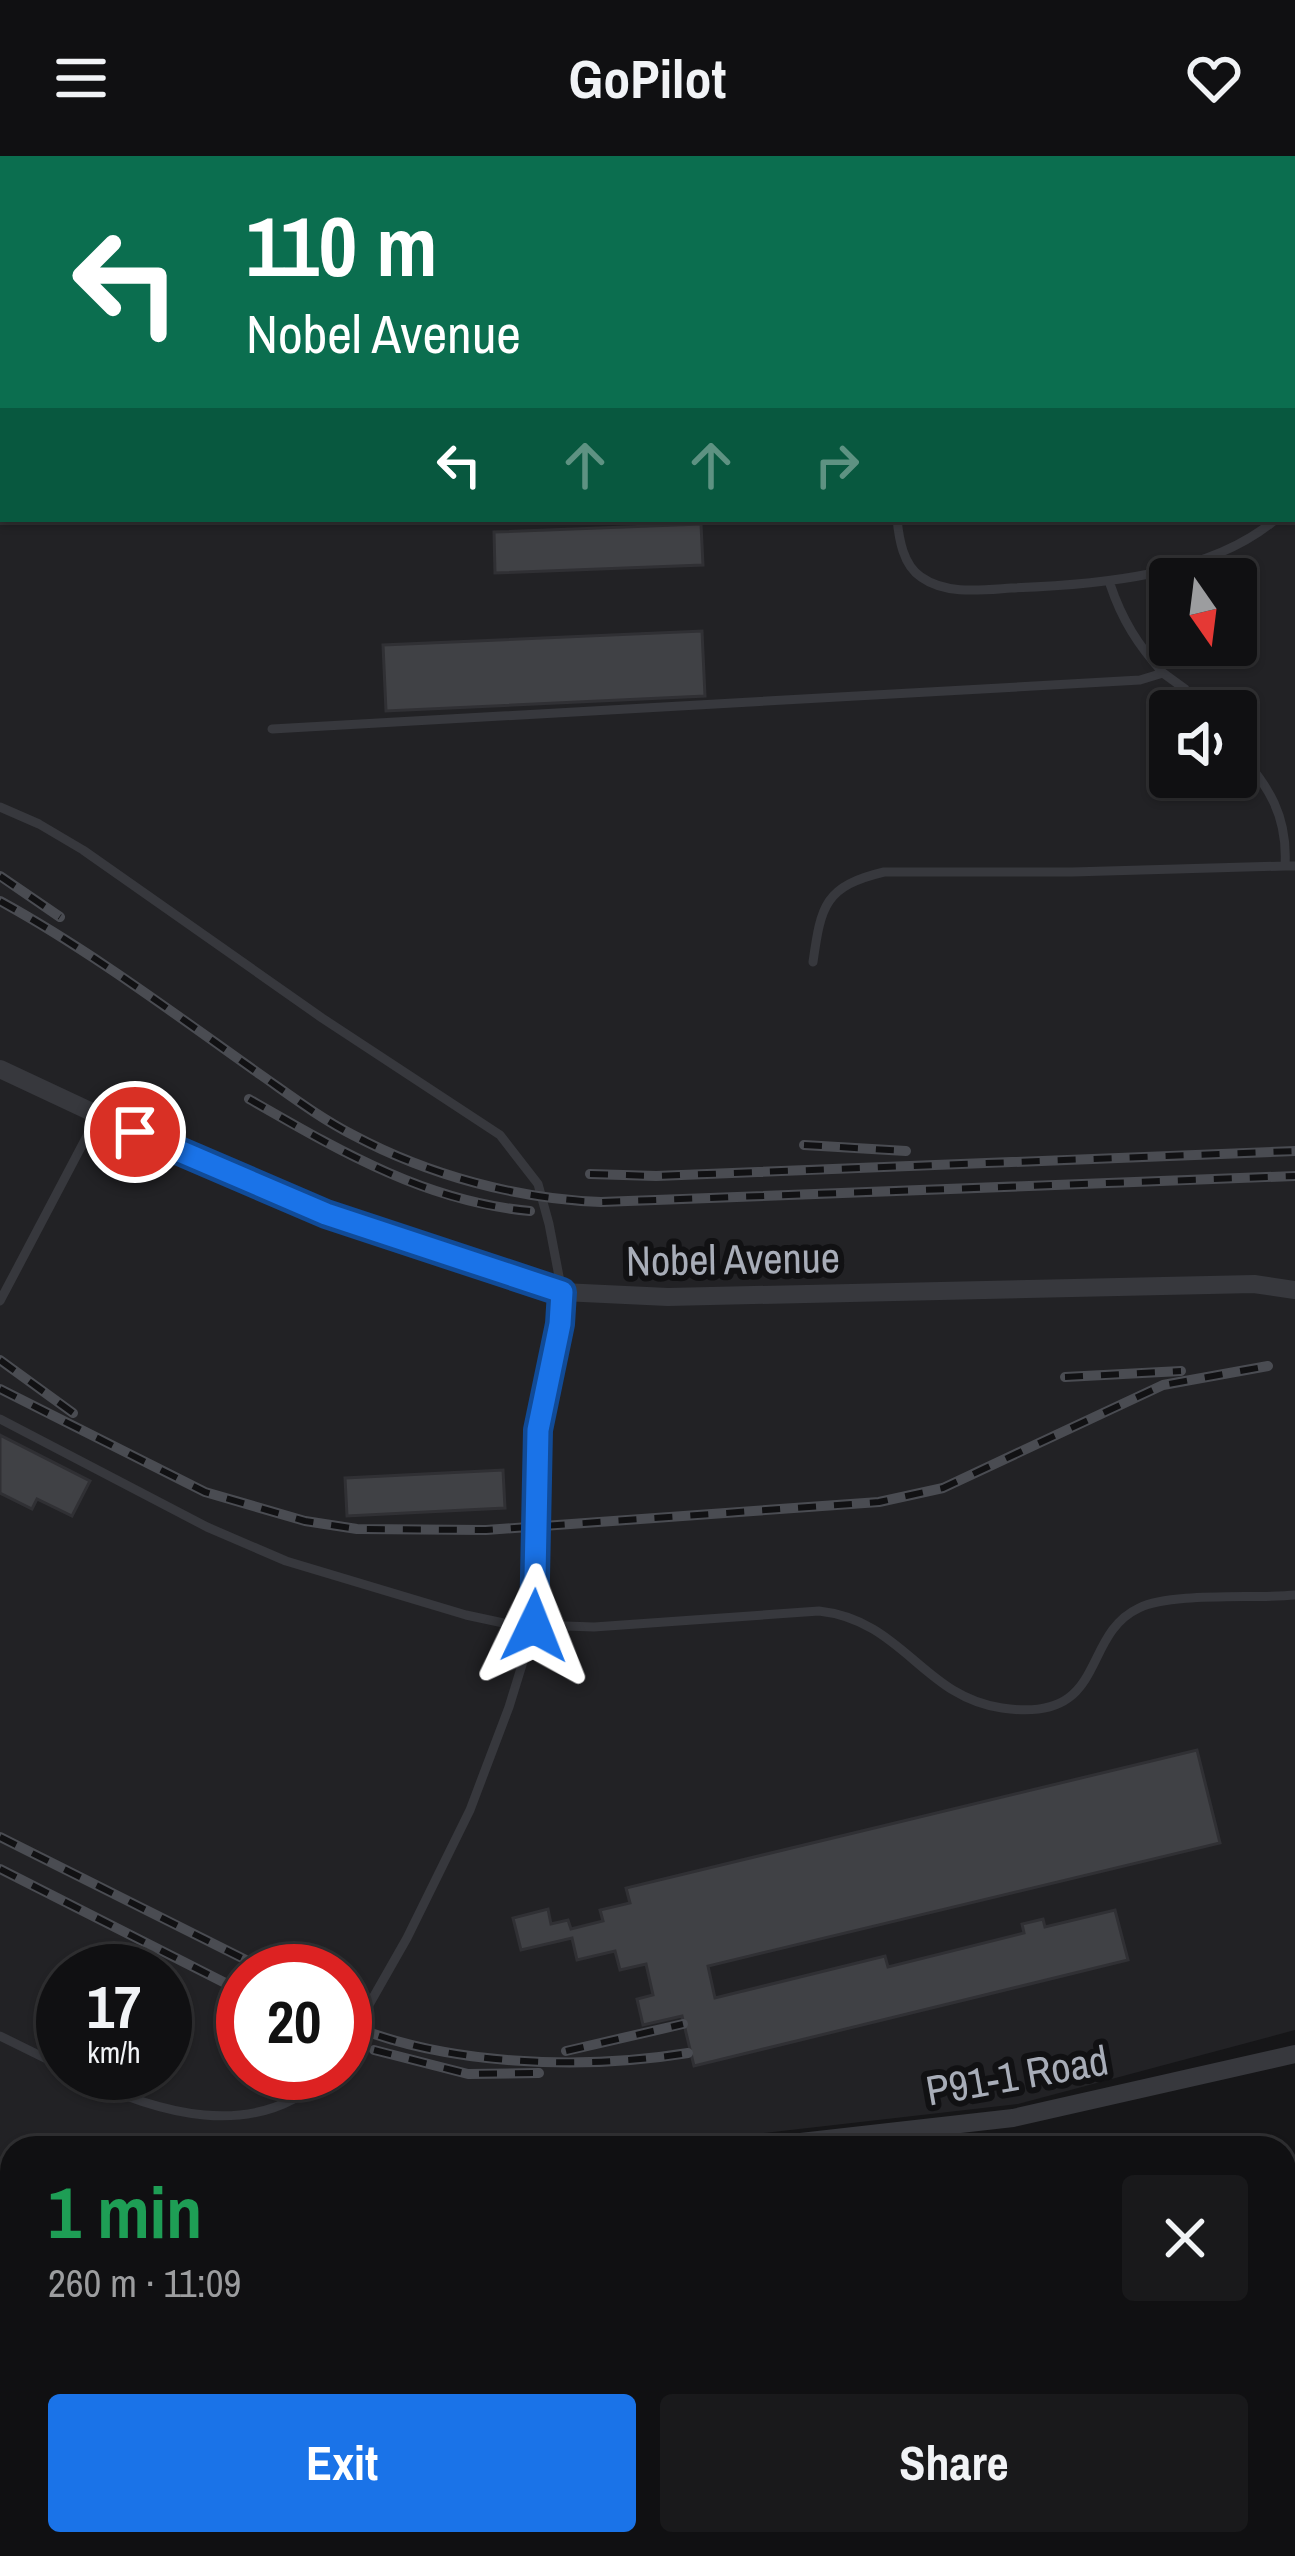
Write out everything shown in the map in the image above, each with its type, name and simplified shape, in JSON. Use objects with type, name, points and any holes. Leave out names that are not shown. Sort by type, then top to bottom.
[{"type":"street","name":"Nobel Avenue","points":[[0,1070],[207,1166],[326,1214],[562,1292],[668,1297],[1254,1284],[1295,1290]]},
{"type":"street","name":"P91-1 Road","points":[[854,2136],[1013,2118],[1295,2054]]},
{"type":"lane","points":[[898,522],[906,559],[917,575],[935,585],[963,590],[1110,584],[1226,549],[1271,522]]},
{"type":"lane","points":[[1110,584],[1120,615],[1138,646],[1186,690]]},
{"type":"lane","points":[[272,729],[1139,680],[1163,673]]},
{"type":"lane","points":[[813,962],[822,915],[833,892],[855,879],[884,872],[1290,866],[1287,832],[1257,776]]},
{"type":"lane","points":[[0,807],[83,850],[322,1018],[500,1135],[538,1184],[562,1292],[538,1430],[534,1626],[470,1810],[372,1999]]},
{"type":"lane","points":[[0,1301],[98,1115]]},
{"type":"lane","points":[[0,1419],[207,1527],[286,1561],[466,1615],[534,1626],[594,1627],[819,1610],[848,1614],[888,1636],[952,1693],[1000,1708],[1022,1710],[1069,1699],[1085,1684],[1121,1620],[1139,1608],[1163,1601],[1295,1594]]},
{"type":"lane","points":[[0,2036],[36,2054]]},
{"type":"lane","points":[[136,2100],[154,2108],[229,2117],[278,2109],[294,2100]]},
{"type":"shaded area","points":[[0,522],[1295,522],[1295,2030],[1018,2104],[737,2136],[0,2136]]},
{"type":"building","points":[[701,524],[703,565],[495,573],[494,532]]},
{"type":"building","points":[[702,631],[705,696],[386,711],[383,645]]},
{"type":"building","points":[[0,1435],[90,1481],[72,1516],[37,1499],[32,1509],[0,1493]]},
{"type":"building","points":[[503,1470],[505,1508],[347,1516],[345,1478]]},
{"type":"building","points":[[1197,1750],[1220,1843],[708,1966],[715,1998],[885,1956],[888,1967],[1024,1933],[1022,1924],[1043,1919],[1045,1927],[1115,1910],[1128,1960],[694,2066],[682,2016],[643,2025],[637,1999],[653,1995],[646,1964],[620,1970],[615,1951],[577,1960],[572,1938],[521,1950],[513,1918],[548,1909],[551,1924],[568,1920],[571,1929],[603,1921],[600,1910],[630,1903],[626,1888]]},
{"type":"railway","points":[[0,876],[60,917]]},
{"type":"railway","points":[[0,901],[100,962],[341,1128],[412,1162],[505,1190],[601,1202],[1295,1176]]},
{"type":"railway","points":[[249,1099],[419,1185],[492,1206],[530,1211]]},
{"type":"railway","points":[[804,1145],[906,1151]]},
{"type":"railway","points":[[590,1174],[656,1176],[1295,1151]]},
{"type":"railway","points":[[0,1360],[73,1413]]},
{"type":"railway","points":[[0,1389],[205,1492],[305,1521],[357,1529],[486,1530],[879,1502],[943,1488],[1163,1385],[1268,1366]]},
{"type":"railway","points":[[1065,1377],[1181,1371]]},
{"type":"railway","points":[[0,1837],[216,1945]]},
{"type":"railway","points":[[0,1869],[216,1978]]},
{"type":"railway","points":[[566,2051],[683,2024]]},
{"type":"railway","points":[[372,2033],[426,2048],[515,2060],[604,2062],[688,2053]]},
{"type":"railway","points":[[374,2050],[468,2074],[539,2073]]},
{"type":"route","points":[[135,1132],[326,1214],[562,1292],[538,1430],[534,1626]]}]
